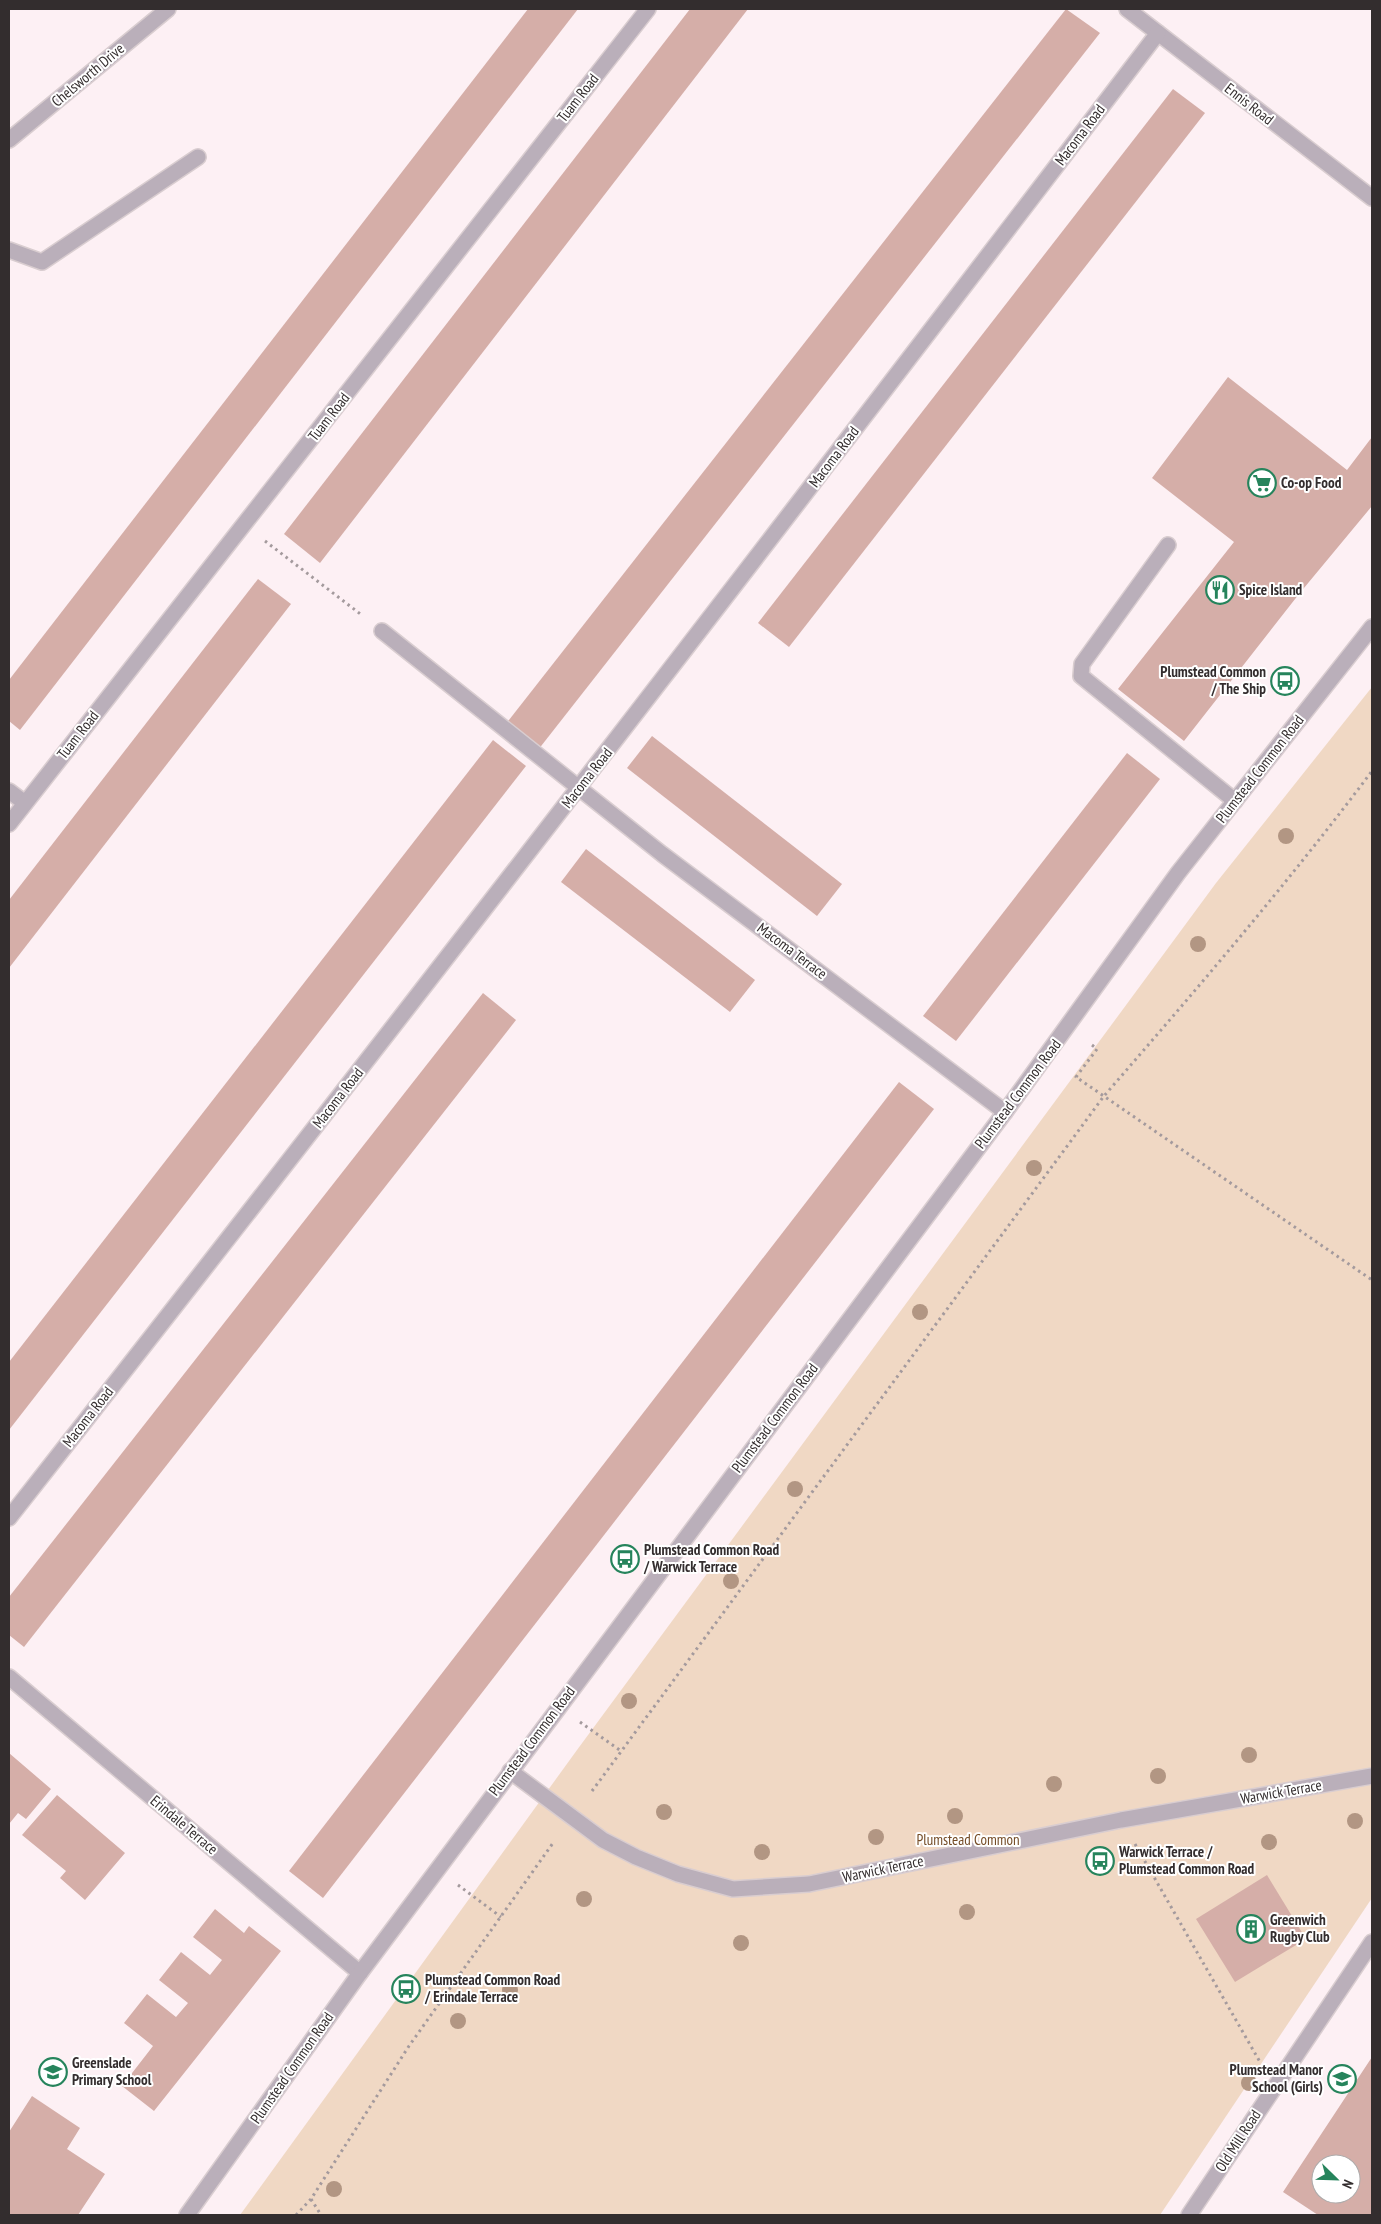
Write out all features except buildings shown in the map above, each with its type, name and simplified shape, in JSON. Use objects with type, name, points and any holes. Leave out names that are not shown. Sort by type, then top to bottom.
[{"type":"street","name":"Chelsworth Drive","points":[[9,140],[168,9]]},
{"type":"street","name":"Tuam Road","points":[[9,824],[648,9]]},
{"type":"street","name":"Ennis Road","points":[[1126,9],[1372,198]]},
{"type":"street","name":"Macoma Road","points":[[9,1518],[579,788],[1158,33]]},
{"type":"street","points":[[9,250],[42,262],[198,157]]},
{"type":"street","points":[[1168,545],[1082,664],[1081,676],[1235,800]]},
{"type":"street","name":"Plumstead Common Road","points":[[188,2215],[360,1973],[1005,1112],[1178,873],[1372,627]]},
{"type":"street","name":"Macoma Terrace","points":[[382,631],[662,854],[1005,1112]]},
{"type":"street","points":[[9,791],[25,803]]},
{"type":"street","name":"Erindale Terrace","points":[[9,1677],[360,1973]]},
{"type":"street","name":"Warwick Terrace","points":[[510,1771],[603,1840],[628,1853],[678,1874],[733,1889],[809,1884],[1121,1820],[1372,1776]]},
{"type":"street","name":"Old Mill Road","points":[[1189,2215],[1372,1942]]},
{"type":"path","points":[[244,525],[382,631]]},
{"type":"path","points":[[592,1791],[1104,1096],[1191,996],[1297,868],[1372,771]]},
{"type":"path","points":[[1092,1045],[1097,1049],[1076,1077],[1372,1280]]},
{"type":"path","points":[[580,1721],[621,1752]]},
{"type":"path","points":[[1121,1820],[1274,2086]]},
{"type":"path","points":[[296,2215],[311,2199],[409,2046],[553,1843]]},
{"type":"path","points":[[457,1884],[501,1917]]},
{"type":"path","points":[[311,2199],[321,2215]]},
{"type":"green space","name":"Plumstead Common","points":[[1372,687],[1372,1898],[1160,2215],[240,2215],[577,1750],[1216,883]]},
{"type":"place","name":"Co-op Food","points":[[1262,483]]},
{"type":"place","name":"Spice Island","points":[[1220,590]]},
{"type":"place","name":"Plumstead Common / The Ship","points":[[1285,681]]},
{"type":"place","name":"Plumstead Common Road / Warwick Terrace","points":[[625,1559]]},
{"type":"place","name":"Warwick Terrace / Plumstead Common Road","points":[[1100,1861]]},
{"type":"place","name":"Greenwich Rugby Club","points":[[1251,1929]]},
{"type":"place","name":"Plumstead Common Road / Erindale Terrace","points":[[406,1989]]},
{"type":"place","name":"Greenslade Primary School","points":[[53,2072]]},
{"type":"place","name":"Plumstead Manor School (Girls)","points":[[1342,2079]]}]
